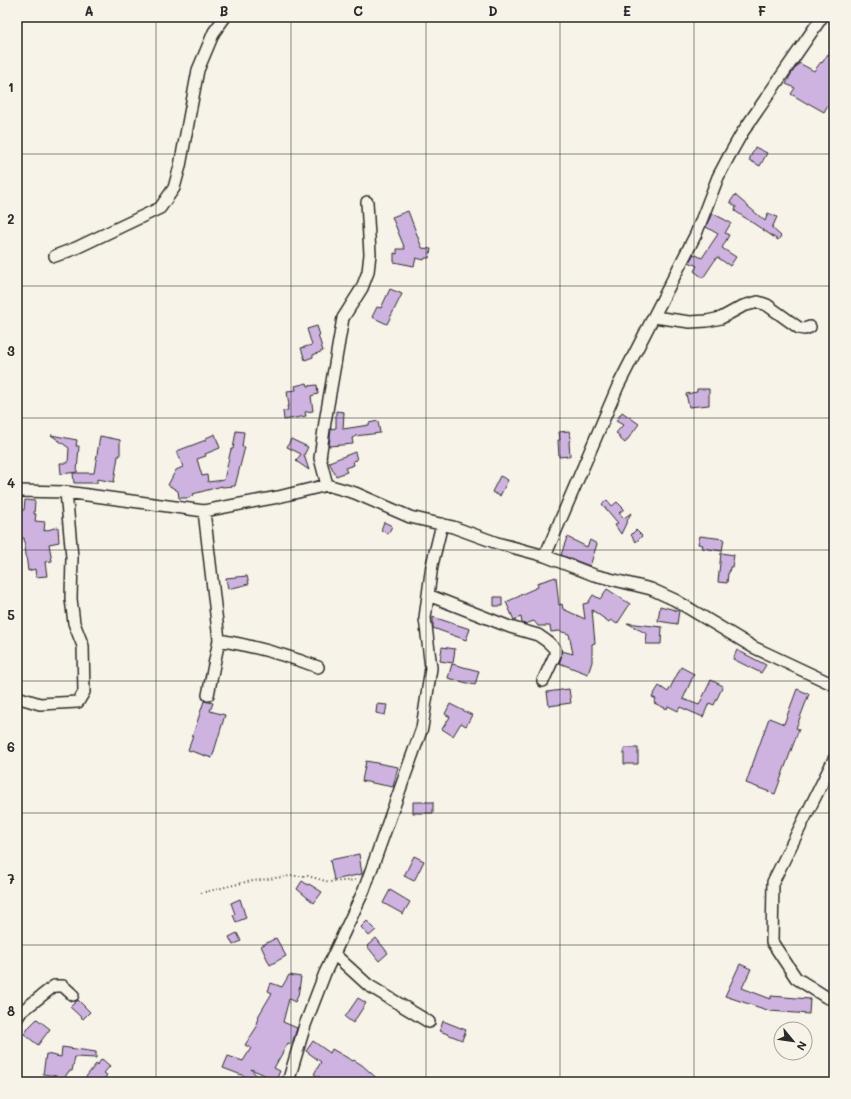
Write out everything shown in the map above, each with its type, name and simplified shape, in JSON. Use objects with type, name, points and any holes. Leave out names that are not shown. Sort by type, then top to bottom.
[{"type":"street","points":[[55,256],[76,248],[160,208],[174,188],[180,166],[198,70],[214,32],[225,17]]},
{"type":"street","points":[[545,556],[618,386],[701,225],[718,177],[742,133],[822,17]]},
{"type":"street","points":[[327,485],[320,458],[324,422],[343,318],[362,288],[368,272],[370,254],[367,202]]},
{"type":"street","points":[[654,318],[690,322],[707,321],[720,318],[743,306],[758,302],[767,305],[798,328],[804,329],[810,327]]},
{"type":"street","points":[[17,491],[66,492],[204,511],[278,497],[327,485],[355,493],[410,517],[442,524],[497,543],[545,556],[594,575],[651,588],[675,600],[753,647],[834,685]]},
{"type":"street","points":[[17,697],[40,704],[68,703],[78,702],[84,692],[83,646],[74,623],[71,600],[72,557],[66,492]]},
{"type":"street","points":[[204,511],[219,640],[208,695]]},
{"type":"street","points":[[288,1082],[305,1025],[325,973],[364,890],[422,728],[431,668],[425,618],[432,565],[442,524]]},
{"type":"street","points":[[428,595],[510,627],[538,635],[548,642],[555,649],[555,655],[543,681]]},
{"type":"street","points":[[219,640],[287,655],[318,667]]},
{"type":"street","points":[[834,759],[773,882],[772,942],[796,978],[826,997],[834,1000]]},
{"type":"street","points":[[334,954],[368,984],[429,1022]]},
{"type":"street","points":[[17,1018],[21,1012],[54,986],[63,986],[73,995]]},
{"type":"path","points":[[201,893],[246,882],[290,876],[308,876],[329,882],[368,879]]},
{"type":"building","points":[[828,54],[834,58],[834,94],[824,112],[791,94],[795,88],[786,84],[799,63],[814,71]]},
{"type":"building","points":[[755,147],[767,153],[760,166],[749,160]]},
{"type":"building","points":[[735,195],[765,221],[768,213],[777,217],[772,228],[781,236],[778,240],[735,211],[736,207],[730,202]]},
{"type":"building","points":[[408,211],[422,248],[431,249],[429,258],[425,258],[424,260],[416,258],[414,266],[394,262],[394,253],[397,254],[397,249],[405,249],[392,217]]},
{"type":"building","points":[[712,213],[731,223],[725,233],[729,235],[722,248],[736,257],[730,266],[717,257],[703,278],[694,271],[697,266],[689,262],[694,254],[702,258],[718,234],[706,227]]},
{"type":"building","points":[[390,289],[402,294],[387,324],[372,317],[377,307],[381,308]]},
{"type":"building","points":[[317,326],[320,335],[318,336],[323,351],[305,360],[301,348],[312,345],[307,329]]},
{"type":"building","points":[[307,383],[308,386],[317,385],[318,394],[311,396],[313,411],[305,412],[306,416],[284,420],[283,411],[288,410],[287,406],[289,406],[287,391],[296,390],[295,386]]},
{"type":"building","points":[[697,389],[709,389],[709,405],[689,407],[686,394],[697,392]]},
{"type":"building","points":[[336,411],[344,412],[343,429],[369,425],[369,423],[378,421],[380,433],[355,436],[352,438],[353,444],[329,446],[331,429],[336,428]]},
{"type":"building","points":[[622,412],[639,424],[625,443],[616,433],[623,425],[616,421]]},
{"type":"building","points":[[236,431],[244,432],[242,447],[245,447],[235,486],[222,486],[193,494],[194,495],[187,498],[179,498],[178,491],[168,485],[176,470],[183,467],[177,451],[206,440],[206,438],[215,434],[220,448],[197,459],[202,476],[207,475],[208,482],[224,480],[231,449],[233,449]]},
{"type":"building","points":[[569,431],[571,438],[569,442],[570,456],[559,457],[559,432]]},
{"type":"building","points":[[51,435],[77,440],[76,446],[79,446],[77,472],[61,474],[60,463],[68,463],[69,448]]},
{"type":"building","points":[[100,436],[120,440],[120,456],[118,456],[114,482],[97,479],[97,483],[74,483],[73,473],[94,473]]},
{"type":"building","points":[[291,439],[308,447],[304,455],[309,470],[296,461],[301,454],[287,447]]},
{"type":"building","points":[[355,452],[357,460],[353,461],[354,465],[345,468],[347,472],[336,476],[329,462]]},
{"type":"building","points":[[500,476],[508,480],[500,496],[492,492]]},
{"type":"building","points":[[25,500],[35,501],[35,521],[45,522],[44,531],[58,527],[59,542],[49,544],[52,561],[45,562],[47,576],[36,577],[35,569],[28,571],[24,538],[20,538],[21,535],[17,535],[17,510],[24,510]]},
{"type":"building","points":[[607,500],[612,506],[617,502],[624,509],[619,513],[624,518],[631,513],[621,534],[615,525],[618,523],[602,504]]},
{"type":"building","points":[[384,522],[392,526],[388,534],[381,530]]},
{"type":"building","points":[[636,530],[642,536],[636,542],[631,535]]},
{"type":"building","points":[[700,536],[724,539],[722,551],[702,548],[703,545],[698,544]]},
{"type":"building","points":[[567,537],[587,547],[590,540],[597,544],[590,566],[561,555]]},
{"type":"building","points":[[721,553],[734,555],[732,567],[730,567],[728,573],[727,583],[718,582]]},
{"type":"building","points":[[247,576],[249,584],[228,589],[226,578]]},
{"type":"building","points":[[556,577],[559,605],[562,604],[563,609],[585,619],[583,604],[588,603],[593,595],[600,599],[607,589],[630,604],[617,624],[611,620],[609,622],[592,610],[595,643],[592,644],[592,662],[588,674],[559,663],[562,651],[573,654],[569,634],[559,631],[551,632],[550,626],[538,626],[534,621],[525,624],[522,623],[521,617],[514,620],[506,602],[538,587],[537,583]]},
{"type":"building","points":[[494,597],[502,597],[502,606],[494,606]]},
{"type":"building","points":[[660,606],[679,611],[677,624],[658,621]]},
{"type":"building","points":[[433,617],[470,629],[466,640],[433,628]]},
{"type":"building","points":[[627,623],[662,627],[661,644],[646,644],[647,634]]},
{"type":"building","points":[[442,647],[455,649],[453,663],[440,661]]},
{"type":"building","points":[[737,650],[766,665],[761,673],[733,659]]},
{"type":"building","points":[[452,664],[479,671],[475,685],[448,678]]},
{"type":"building","points":[[681,667],[694,674],[683,699],[699,705],[711,680],[723,686],[714,705],[709,703],[703,717],[680,707],[678,711],[668,706],[667,709],[654,703],[656,699],[652,697],[659,686],[668,692]]},
{"type":"building","points":[[569,689],[571,703],[549,706],[547,692]]},
{"type":"building","points":[[797,689],[809,694],[796,728],[799,729],[775,794],[746,783],[769,718],[784,724]]},
{"type":"building","points":[[204,701],[213,703],[210,711],[225,715],[212,758],[188,750]]},
{"type":"building","points":[[377,704],[387,705],[385,715],[376,713]]},
{"type":"building","points":[[450,704],[472,715],[466,726],[461,723],[453,736],[442,729],[450,717],[445,714]]},
{"type":"building","points":[[624,748],[638,748],[638,764],[624,764]]},
{"type":"building","points":[[366,761],[398,767],[393,787],[362,781]]},
{"type":"building","points":[[413,802],[433,802],[433,813],[413,813]]},
{"type":"building","points":[[359,854],[362,874],[334,880],[330,860]]},
{"type":"building","points":[[414,856],[424,861],[414,881],[404,876]]},
{"type":"building","points":[[302,881],[322,892],[314,903],[297,889]]},
{"type":"building","points":[[390,890],[410,902],[403,914],[383,903]]},
{"type":"building","points":[[240,899],[246,918],[236,922],[231,903]]},
{"type":"building","points":[[367,921],[376,930],[369,936],[361,927]]},
{"type":"building","points":[[237,933],[241,941],[233,945],[229,937]]},
{"type":"building","points":[[276,938],[286,956],[270,965],[261,946]]},
{"type":"building","points":[[376,938],[388,953],[379,961],[367,946]]},
{"type":"building","points":[[740,964],[751,969],[742,988],[771,999],[771,996],[810,999],[809,1014],[770,1011],[725,996]]},
{"type":"building","points":[[289,975],[301,977],[298,996],[295,1002],[289,999],[283,1022],[297,1028],[292,1044],[288,1043],[274,1068],[280,1071],[276,1080],[251,1069],[262,1082],[249,1082],[247,1077],[223,1068],[228,1056],[243,1061],[251,1048],[245,1045],[258,1025],[256,1024],[259,1015],[272,993],[268,991],[271,983],[282,987]]},
{"type":"building","points":[[358,998],[366,1003],[353,1023],[345,1017]]},
{"type":"building","points":[[78,1000],[90,1012],[83,1019],[70,1007]]},
{"type":"building","points":[[37,1019],[50,1029],[38,1045],[24,1034]]},
{"type":"building","points":[[443,1021],[466,1030],[462,1040],[440,1031]]},
{"type":"building","points":[[313,1041],[330,1053],[332,1049],[353,1061],[354,1060],[381,1082],[328,1082],[314,1074],[321,1062],[306,1051]]},
{"type":"building","points":[[62,1047],[96,1052],[96,1058],[75,1057],[72,1071],[69,1071],[63,1080],[56,1076],[43,1074],[46,1054],[61,1057]]},
{"type":"building","points":[[102,1059],[110,1066],[104,1073],[107,1075],[102,1082],[82,1082],[96,1064],[97,1065]]}]
